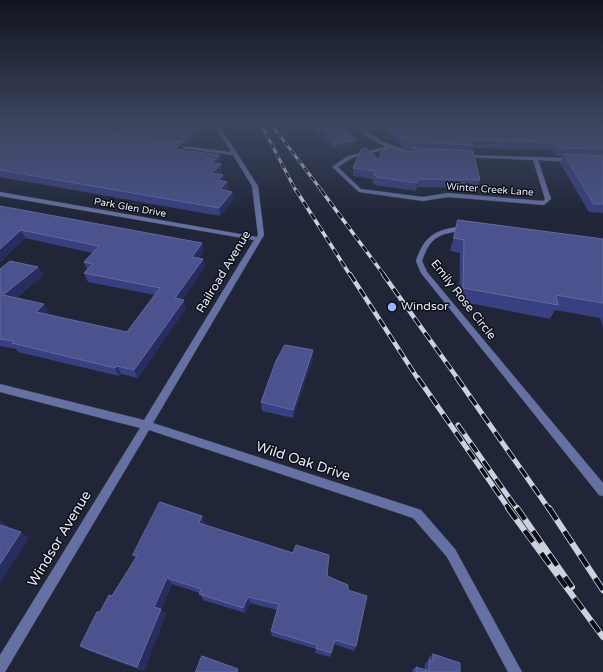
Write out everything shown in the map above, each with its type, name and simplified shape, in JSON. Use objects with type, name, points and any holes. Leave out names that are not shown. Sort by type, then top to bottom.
[{"type":"street","name":"Railroad Avenue","points":[[146,425],[257,239],[261,235],[255,186],[237,155]]},
{"type":"street","name":"Winter Creek Lane","points":[[357,155],[350,157],[335,167],[359,190],[423,200],[448,195],[544,203],[548,199],[535,159]]},
{"type":"street","points":[[461,156],[580,160]]},
{"type":"street","name":"Park Glen Drive","points":[[0,194],[257,239]]},
{"type":"street","name":"Emily Rose Circle","points":[[474,227],[450,229],[435,234],[425,243],[419,261],[424,273],[603,491]]},
{"type":"street","name":"Wild Oak Drive","points":[[0,388],[146,425],[417,514],[451,553],[516,672]]},
{"type":"street","name":"Windsor Avenue","points":[[0,668],[146,425]]},
{"type":"building","points":[[0,155],[220,155],[212,163],[221,164],[212,173],[223,175],[218,180],[227,182],[220,189],[232,192],[219,208],[0,170]]},
{"type":"building","points":[[359,155],[374,155],[379,160],[380,155],[474,155],[480,180],[419,179],[417,183],[376,177],[377,176],[374,175],[375,171],[353,168]]},
{"type":"building","points":[[565,155],[603,156],[603,204],[594,204]]},
{"type":"building","points":[[0,206],[202,243],[192,257],[203,259],[175,298],[184,300],[134,370],[117,366],[115,368],[12,343],[14,341],[0,339],[0,269],[10,261],[38,267],[3,295],[44,304],[36,312],[127,332],[160,288],[84,273],[93,264],[84,262],[99,246],[21,230],[0,249]]},
{"type":"building","points":[[458,220],[603,239],[603,303],[556,295],[558,305],[463,288],[464,240],[454,238]]},
{"type":"building","points":[[285,345],[313,350],[293,410],[261,402],[276,361]]},
{"type":"building","points":[[160,502],[202,516],[199,523],[293,553],[296,545],[329,555],[327,576],[348,585],[348,590],[367,596],[356,646],[335,640],[331,653],[316,648],[317,645],[271,631],[279,604],[248,597],[243,608],[199,594],[201,589],[167,578],[154,607],[161,609],[137,667],[80,646],[97,612],[100,612],[109,595],[112,596],[137,556],[133,555]]},
{"type":"building","points":[[0,525],[21,532],[0,564]]},
{"type":"building","points":[[433,654],[460,663],[460,672],[416,672],[416,667],[429,671],[429,660],[433,661]]},
{"type":"building","points":[[202,656],[238,669],[237,672],[196,672]]},
{"type":"railway","points":[[277,155],[296,191]]},
{"type":"railway","points":[[295,155],[322,191]]},
{"type":"railway","points":[[296,190],[350,275]]},
{"type":"railway","points":[[321,190],[384,275]]},
{"type":"railway","points":[[350,274],[418,379]]},
{"type":"railway","points":[[383,274],[458,379]]},
{"type":"railway","points":[[418,378],[509,509]]},
{"type":"railway","points":[[457,378],[549,509]]},
{"type":"railway","points":[[458,425],[517,509]]},
{"type":"railway","points":[[508,508],[603,637]]},
{"type":"railway","points":[[517,508],[572,587]]},
{"type":"railway","points":[[549,508],[603,590]]},
{"type":"place","name":"Windsor","points":[[392,307]]}]
